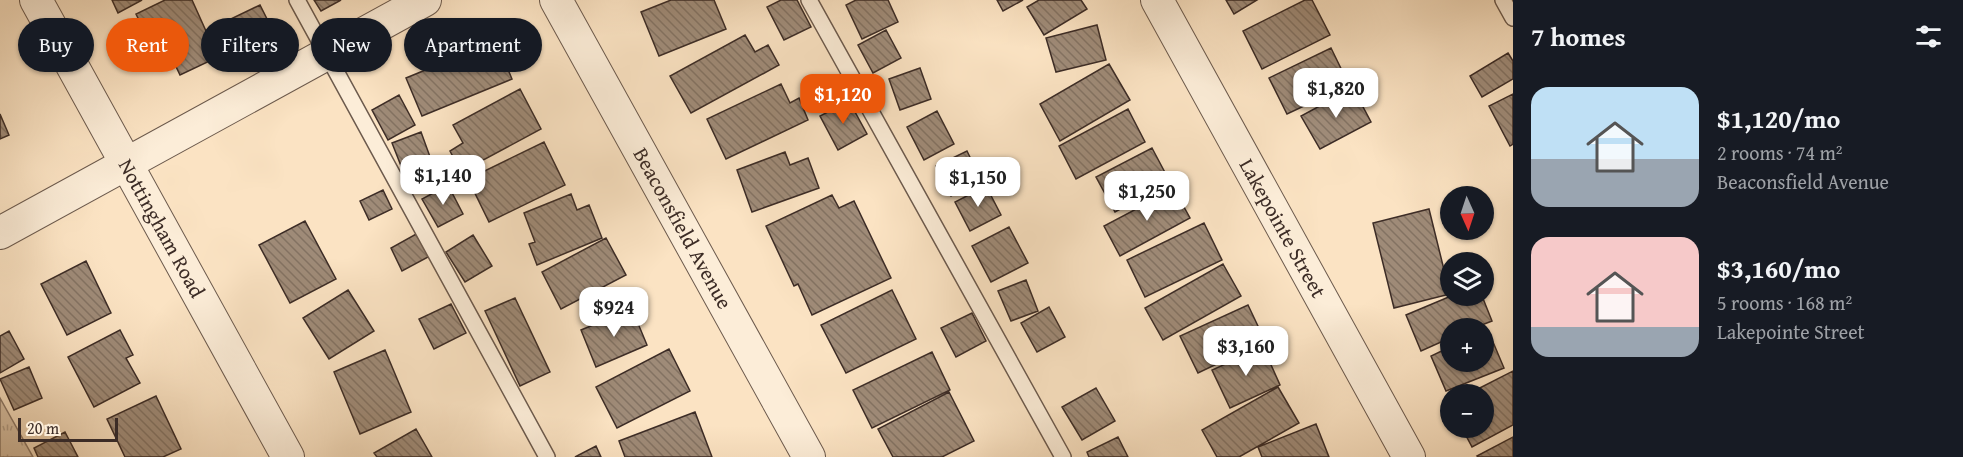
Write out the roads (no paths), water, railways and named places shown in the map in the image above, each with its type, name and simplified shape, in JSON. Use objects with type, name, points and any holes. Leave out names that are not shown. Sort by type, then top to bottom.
[{"type":"street","name":"Nottingham Road","points":[[36,0],[288,457]]},
{"type":"street","points":[[392,18],[425,0]]},
{"type":"street","name":"Beaconsfield Avenue","points":[[556,0],[809,457]]},
{"type":"street","name":"Lakepointe Street","points":[[1157,0],[1409,457]]},
{"type":"street","points":[[0,233],[311,62]]},
{"type":"lane","points":[[297,0],[311,26]]},
{"type":"lane","points":[[809,0],[1063,457]]},
{"type":"lane","points":[[1503,0],[1513,18]]},
{"type":"lane","points":[[336,72],[547,457]]}]
